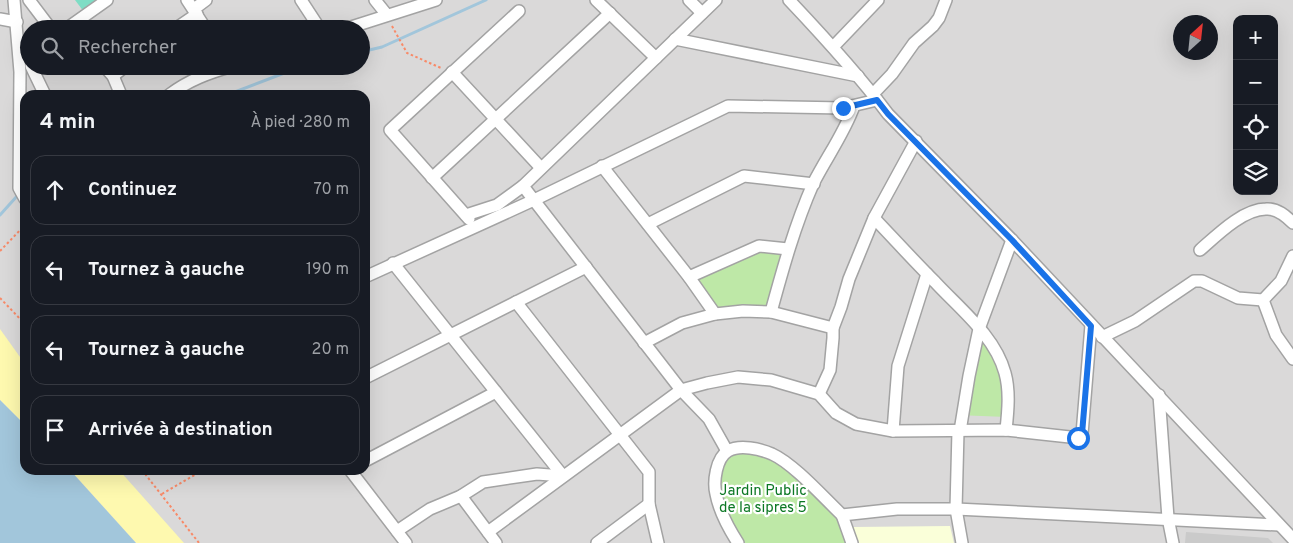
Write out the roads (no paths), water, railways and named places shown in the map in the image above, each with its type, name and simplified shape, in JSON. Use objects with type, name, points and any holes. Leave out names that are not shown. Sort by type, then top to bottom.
[{"type":"street","points":[[14,0],[20,34]]},
{"type":"street","points":[[29,0],[44,20]]},
{"type":"street","points":[[81,20],[107,0]]},
{"type":"street","points":[[182,20],[192,8],[206,0]]},
{"type":"street","points":[[300,0],[314,20]]},
{"type":"street","points":[[375,0],[386,15]]},
{"type":"street","points":[[370,20],[436,0]]},
{"type":"street","points":[[596,0],[656,58]]},
{"type":"street","points":[[689,0],[702,14]]},
{"type":"street","points":[[466,215],[498,205],[523,186],[716,0]]},
{"type":"street","points":[[789,0],[833,47],[888,114],[1012,240],[1293,540]]},
{"type":"street","points":[[833,47],[878,0]]},
{"type":"street","points":[[370,275],[534,200],[728,106],[843,108],[854,106],[875,97],[914,43],[939,18],[946,0]]},
{"type":"street","points":[[192,8],[200,20]]},
{"type":"street","points":[[476,226],[390,130],[519,11]]},
{"type":"street","points":[[432,178],[610,13]]},
{"type":"street","points":[[0,19],[17,22]]},
{"type":"street","points":[[675,39],[858,76]]},
{"type":"street","points":[[452,72],[542,168]]},
{"type":"street","points":[[24,90],[26,75]]},
{"type":"street","points":[[34,75],[42,90]]},
{"type":"street","points":[[176,90],[203,75]]},
{"type":"street","points":[[114,76],[119,90]]},
{"type":"street","points":[[771,312],[788,249],[814,184],[849,120],[854,106]]},
{"type":"street","points":[[819,394],[830,370],[832,328],[841,307],[849,279],[874,218],[916,141]]},
{"type":"street","points":[[20,156],[20,190]]},
{"type":"street","points":[[602,166],[689,277],[715,314]]},
{"type":"street","points":[[648,224],[744,176],[814,184]]},
{"type":"street","points":[[523,186],[681,390],[709,419],[727,452]]},
{"type":"street","points":[[1200,250],[1225,229],[1250,212],[1267,208],[1283,214],[1293,223]]},
{"type":"street","points":[[874,218],[979,329],[995,349],[1005,372],[1008,408],[1006,430]]},
{"type":"street","points":[[962,543],[956,509],[959,431],[979,329],[1012,240]]},
{"type":"street","points":[[689,277],[759,246],[788,249]]},
{"type":"street","points":[[1263,300],[1281,281],[1292,260]]},
{"type":"street","points":[[392,264],[563,476]]},
{"type":"street","points":[[370,376],[586,267]]},
{"type":"street","points":[[893,431],[898,366],[926,274]]},
{"type":"street","points":[[1102,337],[1135,321],[1194,281],[1202,281],[1238,298],[1263,300]]},
{"type":"street","points":[[1263,300],[1276,335],[1293,359]]},
{"type":"street","points":[[516,302],[649,472],[650,504],[658,543]]},
{"type":"street","points":[[644,343],[682,323],[715,314],[771,312],[832,328]]},
{"type":"street","points":[[488,532],[681,390],[738,377],[771,380],[819,394],[836,413],[856,424],[893,431],[1006,430],[1081,437],[1091,326]]},
{"type":"street","points":[[370,457],[496,392]]},
{"type":"street","points":[[1158,395],[1168,518],[1173,543]]},
{"type":"street","points":[[738,543],[721,510],[716,494],[715,480],[720,462],[727,452],[742,448],[755,448],[773,454],[786,463],[842,515],[852,543]]},
{"type":"street","points":[[354,475],[401,539],[430,509],[460,496],[484,482],[537,474],[563,476]]},
{"type":"street","points":[[460,496],[496,543]]},
{"type":"street","points":[[597,543],[650,504]]},
{"type":"street","points":[[842,515],[897,509],[956,509],[1279,525]]},
{"type":"water","points":[[0,400],[20,420],[20,475],[75,475],[136,543],[0,543]]},
{"type":"waterway","points":[[370,50],[382,47],[486,0]]},
{"type":"waterway","points":[[240,90],[279,75]]},
{"type":"waterway","points":[[0,215],[18,195]]},
{"type":"park label","name":"Jardin Public de la sipres 5","points":[[763,498]]}]
